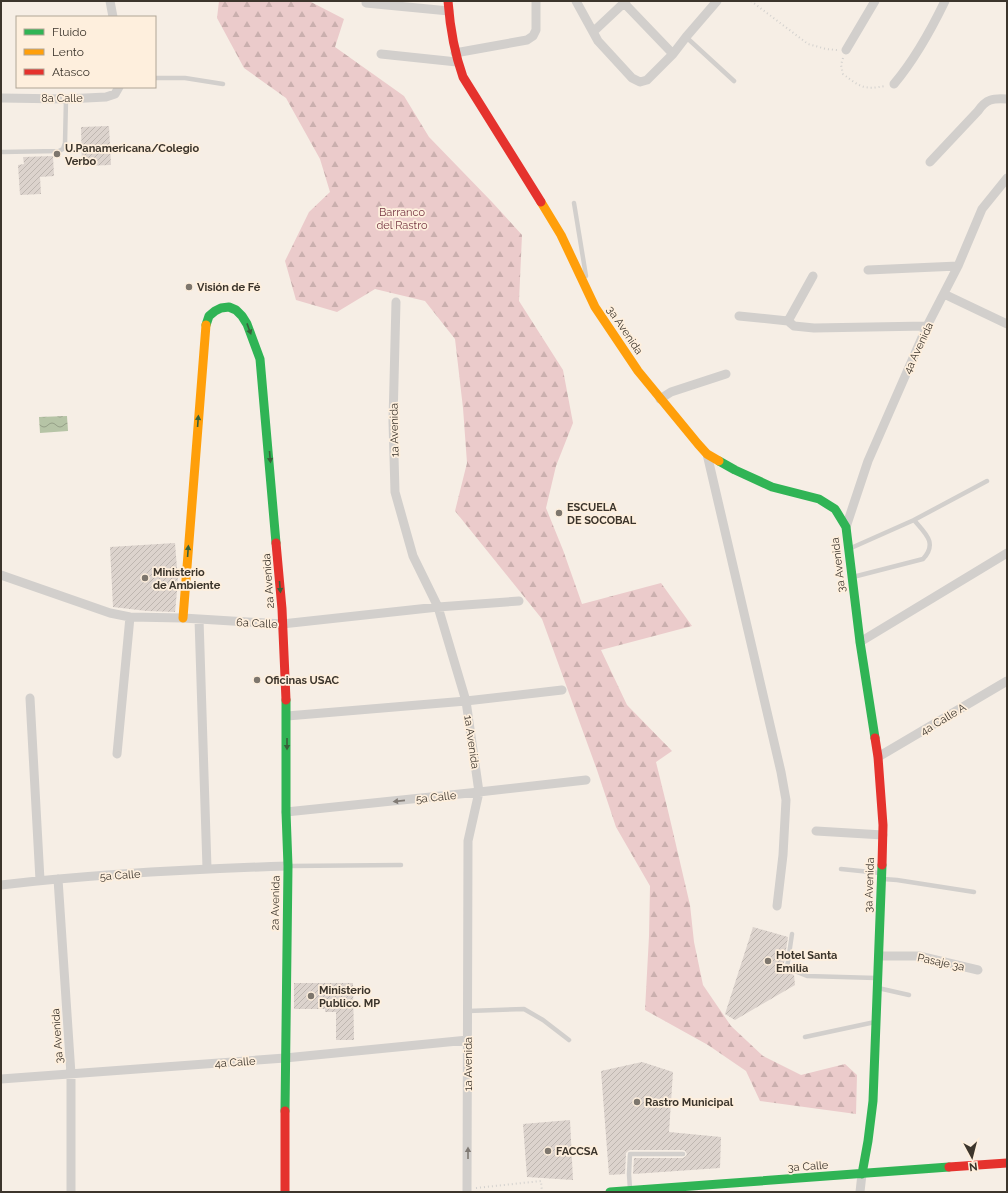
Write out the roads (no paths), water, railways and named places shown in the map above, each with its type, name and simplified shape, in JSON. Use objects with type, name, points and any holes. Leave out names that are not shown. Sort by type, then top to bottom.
[{"type":"main road","name":"3a Avenida","points":[[448,1],[448,11],[456,57],[463,77],[561,235],[595,307],[638,372],[707,454],[735,470],[772,487],[819,499],[835,509],[846,526],[860,642],[878,757],[883,835],[873,1101],[862,1174]]},
{"type":"main road","name":"2a Avenida","points":[[183,618],[207,318],[211,312],[230,306],[235,308],[246,320],[260,359],[282,602],[287,716],[286,812],[288,866],[285,1058],[285,1192]]},
{"type":"main road","name":"3a Calle","points":[[610,1192],[724,1188],[862,1174],[1007,1164]]},
{"type":"street","points":[[110,1],[113,16]]},
{"type":"street","points":[[381,54],[456,57],[528,40],[533,36],[536,30],[536,1]]},
{"type":"street","points":[[576,1],[598,41],[632,78],[640,82],[647,80],[673,54],[717,1]]},
{"type":"street","points":[[846,50],[875,1]]},
{"type":"street","points":[[894,84],[908,68],[945,1]]},
{"type":"street","points":[[594,32],[625,2],[673,54]]},
{"type":"street","points":[[366,3],[448,11]]},
{"type":"street","name":"8a Calle","points":[[1,98],[66,99],[106,97],[115,94],[119,88]]},
{"type":"street","points":[[930,162],[978,111],[983,103],[1000,98],[1007,99]]},
{"type":"street","name":"4a Avenida","points":[[846,526],[868,461],[927,326],[958,266],[982,209],[1006,183]]},
{"type":"street","points":[[868,270],[958,266]]},
{"type":"street","points":[[788,321],[813,276]]},
{"type":"street","points":[[944,294],[1007,324]]},
{"type":"street","name":"1a Avenida","points":[[396,302],[393,421],[395,492],[413,556],[438,607],[466,701],[479,792],[468,841],[467,1192]]},
{"type":"street","points":[[739,316],[788,321],[794,326],[814,328],[927,326]]},
{"type":"street","points":[[660,399],[671,392],[726,374]]},
{"type":"street","points":[[707,454],[781,772],[786,800],[778,906]]},
{"type":"street","points":[[860,642],[1007,553]]},
{"type":"street","name":"6a Calle","points":[[1,575],[110,613],[130,617],[183,618],[282,624],[438,607],[519,601]]},
{"type":"street","points":[[117,754],[130,617]]},
{"type":"street","points":[[200,619],[207,868]]},
{"type":"street","name":"4a Calle A","points":[[878,757],[1007,681]]},
{"type":"street","points":[[287,716],[466,701],[562,690]]},
{"type":"street","points":[[30,698],[40,880]]},
{"type":"street","name":"5a Calle","points":[[286,812],[586,780]]},
{"type":"street","points":[[816,831],[883,835]]},
{"type":"street","name":"5a Calle","points":[[1,885],[40,880],[207,868],[288,866]]},
{"type":"street","name":"3a Avenida","points":[[58,879],[71,1074],[71,1192]]},
{"type":"street","name":"Pasaje 3a","points":[[879,956],[919,956],[978,970]]},
{"type":"street","name":"4a Calle","points":[[1,1080],[285,1058],[468,1040]]},
{"type":"street","name":"3a Avenida","points":[[860,1192],[862,1174]]},
{"type":"lane","points":[[686,37],[734,81]]},
{"type":"lane","points":[[156,78],[185,78],[223,84]]},
{"type":"lane","points":[[1,152],[63,150],[65,143],[66,99]]},
{"type":"lane","points":[[574,203],[588,293]]},
{"type":"lane","points":[[848,549],[914,520],[987,481]]},
{"type":"lane","points":[[851,577],[923,559],[931,547],[928,537],[914,520]]},
{"type":"lane","points":[[288,866],[401,865]]},
{"type":"lane","points":[[842,869],[897,880],[974,892]]},
{"type":"lane","points":[[792,934],[787,968],[806,976],[878,978]]},
{"type":"lane","points":[[878,988],[909,995]]},
{"type":"lane","points":[[468,1011],[524,1009],[543,1020],[569,1040]]},
{"type":"lane","points":[[805,1037],[877,1021]]},
{"type":"lane","points":[[630,1191],[630,1154],[683,1154]]},
{"type":"water","points":[[67,416],[68,431],[40,433],[39,417]]},
{"type":"place","name":"U.Panamericana/Colegio Verbo","points":[[57,154]]},
{"type":"place","name":"Visión de Fé","points":[[189,287]]},
{"type":"place","name":"ESCUELA DE SOCOBAL","points":[[559,513]]},
{"type":"place","name":"Ministerio de Ambiente","points":[[145,578]]},
{"type":"place","name":"Oficinas USAC","points":[[257,680]]},
{"type":"place","name":"Hotel Santa Emilia","points":[[768,961]]},
{"type":"place","name":"Ministerio Publico. MP","points":[[311,996]]},
{"type":"place","name":"Rastro Municipal","points":[[637,1102]]},
{"type":"place","name":"FACCSA","points":[[548,1151]]},
{"type":"park label","name":"Barranco del Rastro","points":[[402,218]]}]
